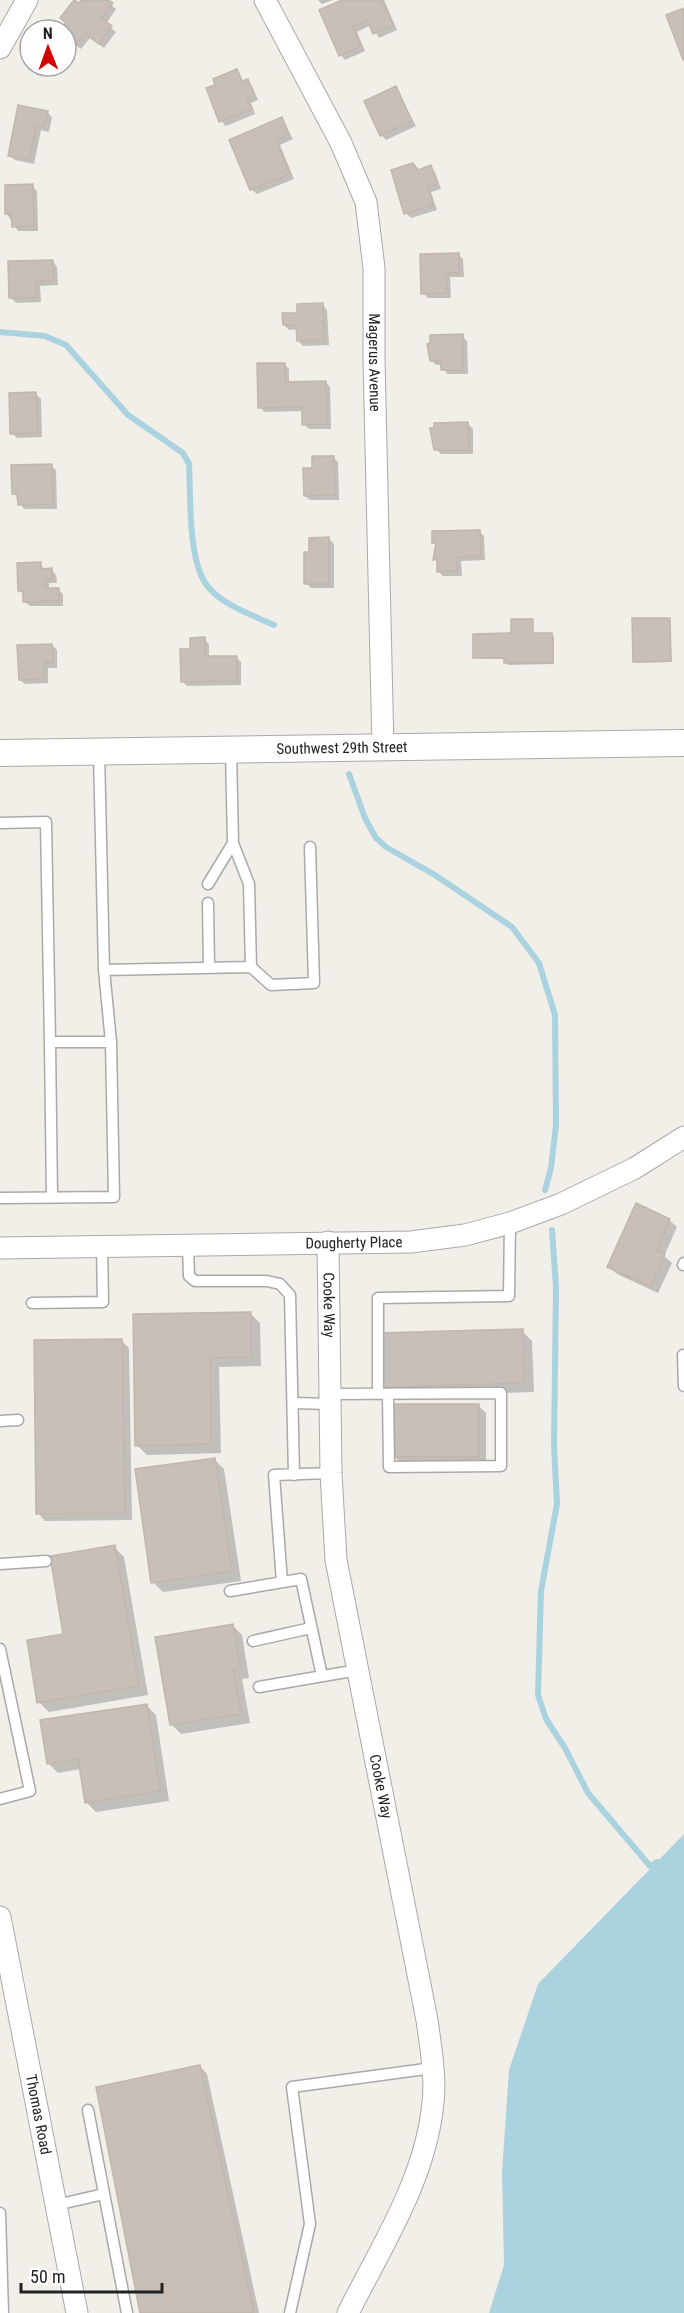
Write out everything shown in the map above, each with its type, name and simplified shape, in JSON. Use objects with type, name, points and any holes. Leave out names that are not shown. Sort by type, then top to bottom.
[{"type":"street","points":[[0,48],[27,0]]},
{"type":"street","name":"Magerus Avenue","points":[[265,0],[341,143],[366,202],[374,268],[383,749]]},
{"type":"street","name":"Southwest 29th Street","points":[[0,753],[684,743]]},
{"type":"street","name":"Dougherty Place","points":[[0,1248],[411,1242],[465,1235],[510,1223],[561,1204],[635,1168],[684,1137]]},
{"type":"street","name":"Cooke Way","points":[[328,1242],[331,1473],[336,1560],[427,2020],[433,2068],[433,2109],[424,2153],[408,2193],[348,2313]]},
{"type":"street","name":"Thomas Road","points":[[0,1917],[2,1943],[76,2313]]},
{"type":"lane","points":[[231,751],[233,843],[249,884],[251,967]]},
{"type":"lane","points":[[0,1198],[114,1197],[111,1042],[104,970],[99,752]]},
{"type":"lane","points":[[0,823],[46,822],[52,1198]]},
{"type":"lane","points":[[208,884],[233,843]]},
{"type":"lane","points":[[104,970],[251,967],[271,985],[314,983],[309,847]]},
{"type":"lane","points":[[208,903],[209,968]]},
{"type":"lane","points":[[50,1042],[111,1042]]},
{"type":"lane","points":[[293,1403],[383,1394],[501,1393],[501,1466],[389,1467],[383,1394],[378,1298],[509,1296],[510,1223]]},
{"type":"lane","points":[[188,1245],[189,1276],[195,1281],[267,1281],[280,1284],[290,1295],[294,1474]]},
{"type":"lane","points":[[32,1303],[103,1302],[102,1246]]},
{"type":"lane","points":[[683,1355],[684,1386]]},
{"type":"lane","points":[[0,1421],[18,1420]]},
{"type":"lane","points":[[282,1582],[274,1475],[331,1473]]},
{"type":"lane","points":[[0,1564],[46,1561]]},
{"type":"lane","points":[[230,1591],[301,1579],[322,1676]]},
{"type":"lane","points":[[253,1641],[311,1628]]},
{"type":"lane","points":[[0,1650],[30,1791],[0,1799]]},
{"type":"lane","points":[[259,1686],[358,1670]]},
{"type":"lane","points":[[290,2313],[310,2224],[292,2087],[433,2068]]},
{"type":"lane","points":[[88,2110],[127,2313]]},
{"type":"lane","points":[[56,2205],[104,2194]]},
{"type":"lane","points":[[0,2213],[3,2313]]},
{"type":"water","points":[[684,1834],[684,2313],[489,2313],[504,2265],[502,2172],[509,2070],[538,1984]]},
{"type":"building","points":[[74,0],[79,3],[81,0],[108,0],[113,3],[101,18],[112,26],[99,44],[85,34],[78,42],[78,18],[60,18]]},
{"type":"building","points":[[342,0],[382,0],[393,25],[373,34],[367,20],[353,27],[361,46],[339,56],[319,10]]},
{"type":"building","points":[[684,8],[684,60],[683,60],[666,15]]},
{"type":"building","points":[[237,69],[242,81],[248,79],[254,95],[247,98],[252,109],[219,122],[206,88],[215,85],[213,79]]},
{"type":"building","points":[[396,86],[412,121],[380,136],[364,101]]},
{"type":"building","points":[[18,105],[48,111],[44,127],[36,126],[29,160],[8,156]]},
{"type":"building","points":[[282,117],[289,134],[276,140],[290,174],[250,190],[229,140]]},
{"type":"building","points":[[413,163],[418,170],[431,165],[437,184],[428,187],[433,205],[404,214],[391,170]]},
{"type":"building","points":[[33,184],[34,226],[12,227],[11,214],[5,214],[5,185]]},
{"type":"building","points":[[459,253],[459,273],[446,273],[447,293],[421,294],[420,254]]},
{"type":"building","points":[[53,260],[54,281],[36,281],[36,298],[9,298],[8,261]]},
{"type":"building","points":[[323,303],[324,340],[297,341],[296,325],[283,325],[282,313],[297,313],[297,304]]},
{"type":"building","points":[[463,334],[463,370],[441,370],[441,361],[430,361],[427,344],[430,343],[430,335]]},
{"type":"building","points":[[257,363],[285,363],[285,382],[326,381],[327,424],[302,425],[302,407],[258,408]]},
{"type":"building","points":[[36,392],[38,433],[10,434],[9,393]]},
{"type":"building","points":[[468,422],[469,450],[434,450],[430,428],[434,428],[434,423]]},
{"type":"building","points":[[312,456],[334,456],[335,495],[304,496],[303,468],[312,468]]},
{"type":"building","points":[[52,464],[53,504],[18,505],[17,494],[12,494],[11,465]]},
{"type":"building","points":[[480,530],[481,556],[457,557],[457,571],[437,572],[437,559],[433,560],[436,543],[432,543],[432,531]]},
{"type":"building","points":[[329,537],[329,584],[304,584],[304,552],[309,552],[309,538]]},
{"type":"building","points":[[41,562],[41,569],[52,568],[52,579],[45,579],[45,588],[59,588],[59,601],[23,602],[23,591],[18,591],[17,563]]},
{"type":"building","points":[[632,618],[670,618],[671,661],[633,662]]},
{"type":"building","points":[[511,619],[533,619],[533,633],[552,633],[553,663],[504,663],[504,658],[473,658],[473,634],[511,633]]},
{"type":"building","points":[[205,637],[205,656],[237,656],[237,681],[181,682],[180,649],[190,649],[190,638]]},
{"type":"building","points":[[52,644],[53,663],[44,663],[44,679],[19,680],[17,645]]},
{"type":"building","points":[[636,1203],[670,1219],[656,1250],[665,1254],[651,1286],[607,1267]]},
{"type":"building","points":[[251,1312],[251,1357],[210,1358],[211,1444],[135,1446],[133,1314]]},
{"type":"building","points":[[523,1329],[524,1383],[382,1387],[380,1333]]},
{"type":"building","points":[[122,1339],[125,1513],[36,1514],[34,1340]]},
{"type":"building","points":[[393,1404],[479,1404],[479,1457],[393,1457]]},
{"type":"building","points":[[215,1458],[232,1571],[151,1583],[135,1469]]},
{"type":"building","points":[[115,1545],[139,1686],[37,1703],[27,1640],[63,1634],[50,1556]]},
{"type":"building","points":[[233,1624],[240,1668],[233,1669],[241,1714],[170,1725],[155,1637]]},
{"type":"building","points":[[147,1704],[160,1791],[85,1803],[78,1759],[47,1764],[40,1720]]},
{"type":"building","points":[[200,2065],[254,2313],[140,2313],[96,2087]]},
{"type":"waterway","points":[[0,332],[45,336],[66,345],[128,415],[183,453],[189,464],[192,529],[197,563],[202,577],[209,588],[223,600],[239,610],[274,625]]},
{"type":"waterway","points":[[349,774],[365,818],[376,838],[386,847],[435,875],[512,927],[539,963],[555,1015],[556,1125],[551,1168],[545,1190]]},
{"type":"waterway","points":[[552,1230],[556,1287],[554,1446],[557,1504],[541,1591],[538,1695],[546,1719],[565,1748],[588,1793],[650,1866],[657,1862]]}]
